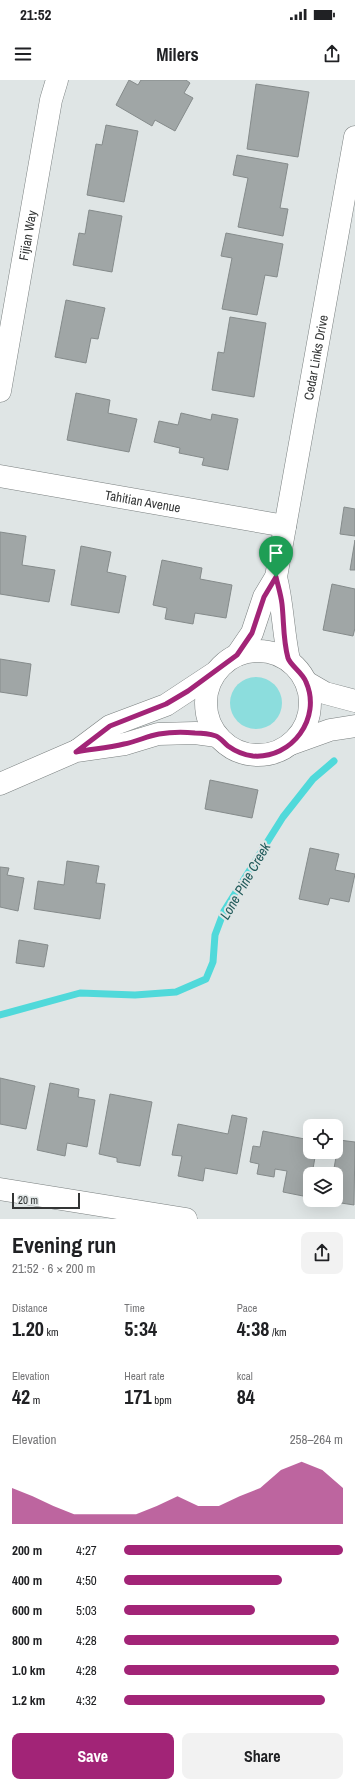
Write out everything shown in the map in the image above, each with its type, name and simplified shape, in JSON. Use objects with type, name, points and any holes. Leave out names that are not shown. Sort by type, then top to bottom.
[{"type":"street","name":"Fijian Way","points":[[0,391],[51,100],[57,80]]},
{"type":"street","name":"Cedar Links Drive","points":[[237,655],[252,633],[264,597],[276,577],[355,137]]},
{"type":"street","name":"Tahitian Avenue","points":[[0,476],[285,526]]},
{"type":"street","name":"Cedar Links Drive","points":[[276,577],[282,603],[285,643],[289,660]]},
{"type":"street","points":[[291,744],[301,734],[307,722],[310,702],[306,682],[299,670],[289,660],[264,650],[250,651],[237,655],[225,662],[216,672],[209,684],[206,698],[206,712],[210,725],[217,736],[233,749],[253,756],[273,753],[291,744],[330,730],[355,726]]},
{"type":"street","points":[[76,752],[110,726],[166,704],[216,672]]},
{"type":"street","points":[[306,682],[325,693],[355,701]]},
{"type":"street","points":[[0,784],[76,752],[125,744],[158,734],[195,733],[217,736]]},
{"type":"street","points":[[0,1189],[162,1217],[186,1219]]},
{"type":"shaded area","points":[[256,677],[266,679],[274,685],[280,693],[282,703],[280,713],[274,721],[266,727],[256,729],[246,727],[238,721],[232,713],[230,703],[232,693],[238,685],[246,679]]},
{"type":"building","points":[[129,80],[138,85],[141,80],[186,80],[190,83],[184,93],[193,98],[175,131],[155,120],[152,126],[116,105]]},
{"type":"building","points":[[256,84],[309,92],[298,157],[247,149]]},
{"type":"building","points":[[106,125],[138,131],[124,202],[87,195],[96,144],[102,145]]},
{"type":"building","points":[[237,155],[288,164],[280,208],[288,209],[283,236],[238,227],[248,178],[233,175]]},
{"type":"building","points":[[89,210],[122,216],[112,272],[73,265],[79,233],[85,234]]},
{"type":"building","points":[[226,233],[283,244],[277,277],[265,275],[257,315],[222,309],[232,258],[221,256]]},
{"type":"building","points":[[66,300],[105,308],[98,339],[91,338],[86,363],[55,357]]},
{"type":"building","points":[[230,317],[266,323],[254,397],[212,390],[218,352],[224,353]]},
{"type":"building","points":[[76,393],[110,400],[108,413],[137,419],[129,452],[67,440]]},
{"type":"building","points":[[181,413],[211,420],[212,414],[238,419],[228,470],[202,465],[204,458],[179,453],[180,448],[154,442],[159,421],[178,425]]},
{"type":"building","points":[[344,507],[355,509],[355,536],[340,534]]},
{"type":"building","points":[[0,532],[26,536],[22,565],[55,570],[49,602],[0,594]]},
{"type":"building","points":[[355,540],[355,570],[350,570]]},
{"type":"building","points":[[81,546],[111,552],[107,572],[126,576],[119,613],[71,605]]},
{"type":"building","points":[[162,560],[202,568],[200,579],[232,585],[226,618],[195,613],[193,624],[165,619],[167,608],[153,605]]},
{"type":"building","points":[[332,584],[355,589],[355,628],[353,636],[323,630]]},
{"type":"building","points":[[0,659],[31,664],[27,696],[0,692]]},
{"type":"building","points":[[210,780],[258,790],[252,818],[205,809]]},
{"type":"building","points":[[310,848],[339,854],[335,870],[355,874],[349,902],[330,898],[328,905],[299,899]]},
{"type":"building","points":[[67,861],[99,866],[96,883],[105,884],[100,919],[34,909],[38,881],[64,885]]},
{"type":"building","points":[[0,867],[9,868],[7,875],[24,878],[18,911],[0,907]]},
{"type":"building","points":[[19,940],[48,945],[44,967],[16,963]]},
{"type":"building","points":[[0,1078],[35,1086],[26,1129],[0,1124]]},
{"type":"building","points":[[50,1083],[79,1089],[78,1097],[95,1100],[87,1147],[67,1143],[65,1156],[37,1150]]},
{"type":"building","points":[[110,1094],[152,1102],[140,1166],[117,1162],[117,1158],[99,1154]]},
{"type":"building","points":[[232,1115],[247,1118],[237,1174],[205,1168],[203,1181],[178,1176],[182,1156],[172,1155],[178,1124],[228,1134]]},
{"type":"building","points":[[263,1131],[303,1139],[303,1159],[315,1159],[313,1167],[303,1167],[303,1196],[283,1192],[287,1171],[275,1169],[274,1177],[257,1174],[259,1164],[250,1162],[253,1146],[260,1147]]},
{"type":"building","points":[[343,1140],[355,1142],[354,1205],[343,1203],[343,1167],[334,1167],[336,1159],[343,1159]]},
{"type":"waterway","name":"Lone Pine Creek","points":[[0,1015],[80,993],[135,995],[176,992],[206,979],[213,962],[215,935],[224,911],[283,817],[313,779],[334,761]]},
{"type":"route","points":[[276,577],[282,603],[285,643],[289,660],[299,670],[306,682],[310,695],[310,708],[307,722],[301,734],[291,744],[279,751],[266,755],[253,756],[239,752],[227,746],[217,736],[195,733],[170,733],[158,734],[125,744],[76,752],[110,726],[166,704],[188,691],[216,672],[225,662],[237,655],[246,644],[252,633],[264,597],[276,577]]}]
